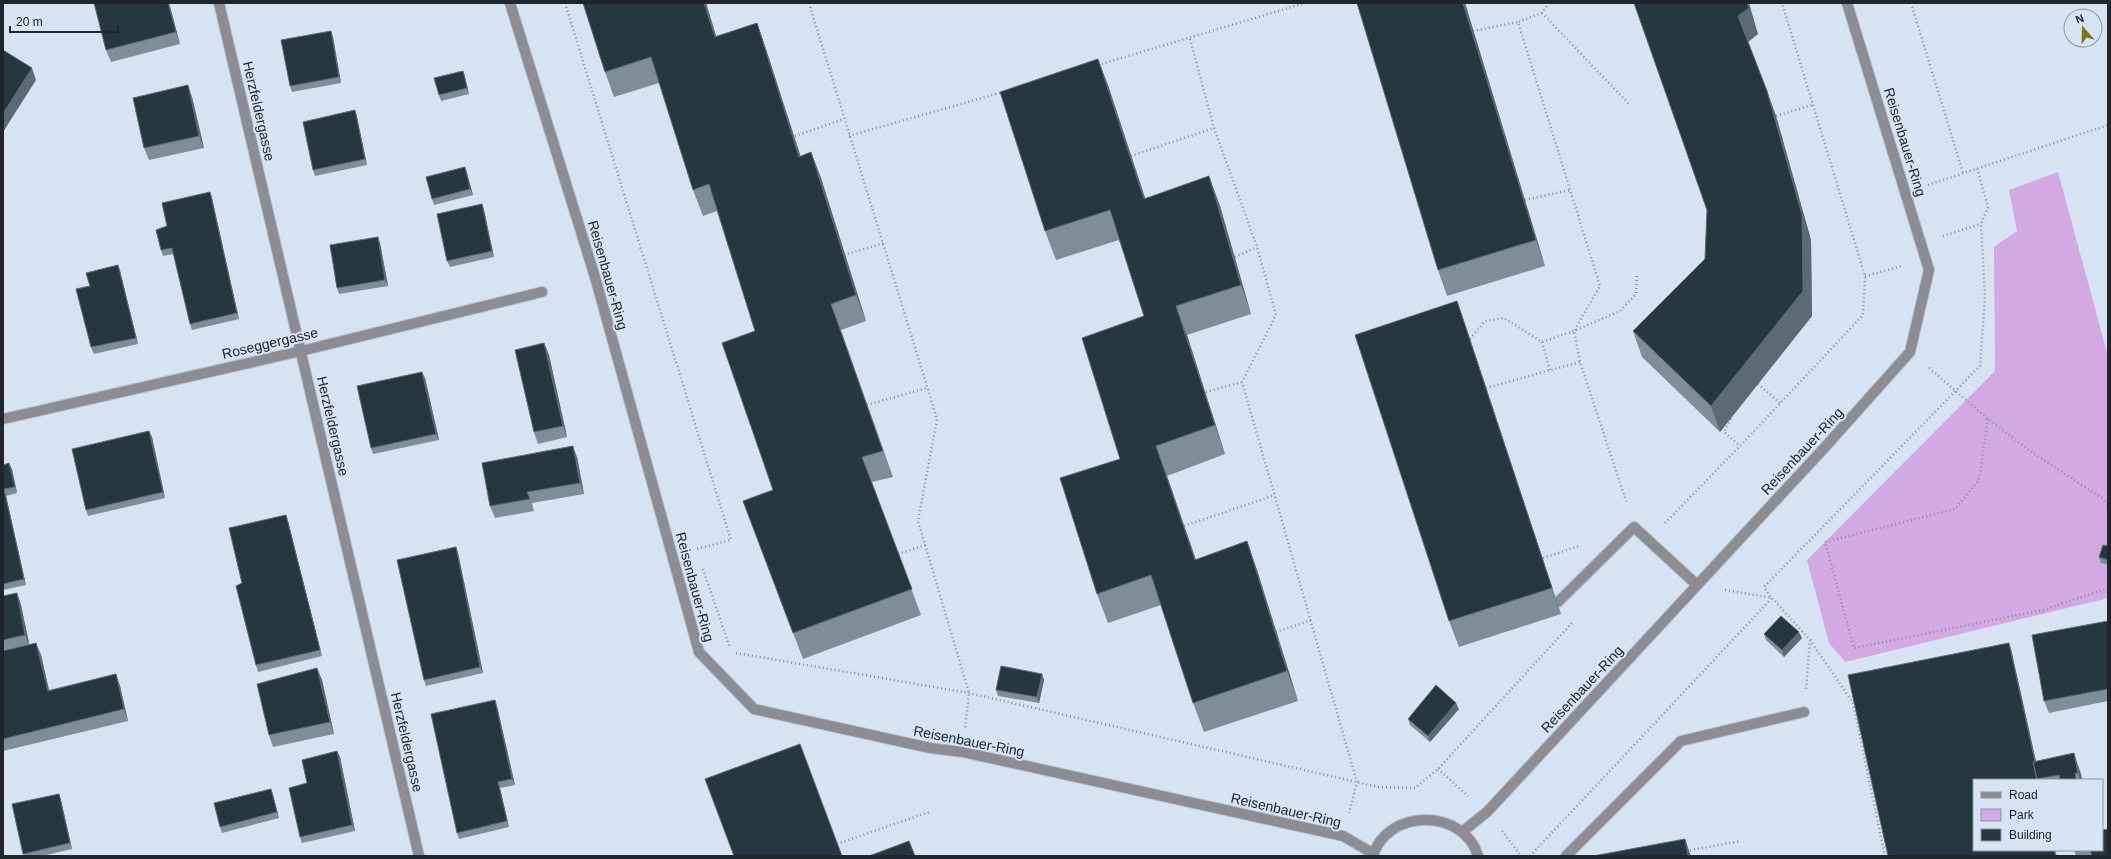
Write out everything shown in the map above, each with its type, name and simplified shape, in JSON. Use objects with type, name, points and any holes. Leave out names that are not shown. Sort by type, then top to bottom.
[{"type":"street","name":"Herzfeldergasse","points":[[219,3],[419,856]]},
{"type":"street","name":"Reisenbauer-Ring","points":[[510,3],[595,277],[698,652],[754,709],[930,748],[963,752],[1343,836],[1374,855],[1385,836],[1402,824],[1423,819],[1444,822],[1462,832],[1476,849],[1478,856]]},
{"type":"street","name":"Reisenbauer-Ring","points":[[1462,832],[1487,812],[1910,352],[1929,270],[1847,3]]},
{"type":"street","name":"Roseggergasse","points":[[3,419],[301,351],[542,292]]},
{"type":"street","points":[[1558,602],[1634,527],[1649,539],[1697,585]]},
{"type":"street","points":[[1566,856],[1681,741],[1804,712]]},
{"type":"path","points":[[565,3],[731,540],[697,549],[699,557]]},
{"type":"path","points":[[809,3],[937,420],[918,520],[969,693],[963,752]]},
{"type":"path","points":[[1091,67],[1190,39],[1305,3]]},
{"type":"path","points":[[1474,31],[1518,22],[1542,14],[1549,3]]},
{"type":"path","points":[[1649,539],[1740,446],[1863,315],[1865,276],[1782,3]]},
{"type":"path","points":[[1911,3],[1963,173]]},
{"type":"path","points":[[1542,14],[1629,104]]},
{"type":"path","points":[[1518,22],[1600,286],[1574,331],[1580,362],[1634,527]]},
{"type":"path","points":[[1190,39],[1214,128],[1257,247],[1276,315],[1242,382],[1357,782]]},
{"type":"path","points":[[849,136],[1008,91]]},
{"type":"path","points":[[1776,116],[1812,105]]},
{"type":"path","points":[[795,136],[844,119]]},
{"type":"path","points":[[1906,192],[2108,125]]},
{"type":"path","points":[[1131,156],[1214,128]]},
{"type":"path","points":[[1885,856],[1853,703],[1810,640],[1764,587],[1980,366],[1986,296],[1981,224],[1988,207],[1978,168]]},
{"type":"path","points":[[1525,200],[1570,190]]},
{"type":"path","points":[[1921,242],[1981,224]]},
{"type":"path","points":[[844,255],[883,243]]},
{"type":"path","points":[[1235,257],[1257,247]]},
{"type":"path","points":[[1865,276],[1926,259]]},
{"type":"path","points":[[1542,342],[1574,331],[1620,311],[1636,294],[1637,272]]},
{"type":"path","points":[[1470,339],[1485,321],[1504,318],[1542,342],[1550,370]]},
{"type":"path","points":[[1910,352],[1988,419],[2033,453],[2102,498],[2108,505]]},
{"type":"path","points":[[1486,388],[1580,362]]},
{"type":"path","points":[[1206,392],[1242,382]]},
{"type":"path","points":[[1758,384],[1780,404]]},
{"type":"path","points":[[867,405],[926,388]]},
{"type":"path","points":[[1731,419],[1724,432],[1740,446]]},
{"type":"path","points":[[1988,419],[1979,480],[1955,509],[1824,542],[1854,648],[2043,610],[2108,588]]},
{"type":"path","points":[[1184,526],[1275,495]]},
{"type":"path","points":[[898,554],[926,545]]},
{"type":"path","points":[[702,564],[732,652],[969,693],[1378,787],[1415,788],[1438,769],[1575,620]]},
{"type":"path","points":[[1697,585],[1772,598]]},
{"type":"path","points":[[1530,856],[1772,598]]},
{"type":"path","points":[[1276,632],[1311,620]]},
{"type":"path","points":[[1804,712],[1810,640]]},
{"type":"path","points":[[837,844],[929,812]]},
{"type":"path","points":[[1682,852],[1741,841]]},
{"type":"green space","points":[[2058,172],[2108,356],[2108,598],[1845,662],[1829,643],[1807,560],[1995,371],[1994,247],[2017,231],[2009,190]]},
{"type":"building","points":[[94,3],[168,3],[176,32],[106,50]]},
{"type":"building","points":[[583,3],[704,3],[715,37],[757,23],[799,157],[811,152],[856,295],[831,304],[883,451],[862,457],[912,589],[793,633],[743,501],[773,490],[722,343],[755,331],[709,184],[693,190],[651,57],[605,72]]},
{"type":"building","points":[[1357,3],[1463,3],[1536,240],[1438,270]]},
{"type":"building","points":[[1634,3],[1747,3],[1749,8],[1738,16],[1767,91],[1802,215],[1803,291],[1711,406],[1633,331],[1705,259],[1707,210]]},
{"type":"building","points":[[331,31],[339,77],[290,86],[281,40]]},
{"type":"building","points":[[3,50],[32,68],[3,114]]},
{"type":"building","points":[[1098,59],[1144,199],[1209,176],[1241,285],[1176,306],[1215,425],[1156,446],[1195,560],[1247,541],[1287,671],[1193,703],[1151,575],[1097,594],[1060,478],[1120,459],[1082,338],[1144,316],[1110,210],[1045,231],[1000,92]]},
{"type":"building","points":[[463,71],[467,88],[439,95],[434,78]]},
{"type":"building","points":[[188,85],[199,136],[144,148],[133,98]]},
{"type":"building","points":[[355,110],[365,159],[313,170],[303,122]]},
{"type":"building","points":[[465,167],[470,189],[432,199],[426,177]]},
{"type":"building","points":[[210,192],[237,313],[190,324],[172,248],[161,250],[156,230],[167,226],[162,203]]},
{"type":"building","points":[[482,204],[492,251],[447,261],[437,214]]},
{"type":"building","points":[[378,237],[385,280],[337,288],[330,245]]},
{"type":"building","points":[[118,265],[136,338],[91,347],[76,289],[90,286],[86,273]]},
{"type":"building","points":[[1457,301],[1552,588],[1449,621],[1355,335]]},
{"type":"building","points":[[544,343],[563,426],[534,432],[515,350]]},
{"type":"building","points":[[422,372],[436,434],[371,448],[357,386]]},
{"type":"building","points":[[149,431],[163,492],[86,510],[72,449]]},
{"type":"building","points":[[573,446],[580,483],[527,492],[530,499],[490,506],[482,463]]},
{"type":"building","points":[[9,463],[15,487],[4,489],[24,579],[3,584],[3,465]]},
{"type":"building","points":[[286,515],[320,650],[256,665],[236,586],[242,583],[229,528]]},
{"type":"building","points":[[2103,545],[2108,546],[2108,560],[2099,557]]},
{"type":"building","points":[[456,547],[480,667],[424,680],[397,560]]},
{"type":"building","points":[[17,593],[25,635],[3,640],[3,596]]},
{"type":"building","points":[[1781,616],[1799,632],[1782,650],[1764,634]]},
{"type":"building","points":[[2108,621],[2108,689],[2044,701],[2032,635]]},
{"type":"building","points":[[36,643],[48,691],[116,674],[124,709],[3,739],[3,651]]},
{"type":"building","points":[[2009,643],[2035,762],[2033,762],[2037,779],[1973,779],[1973,851],[2054,851],[2056,856],[1888,856],[1848,675]]},
{"type":"building","points":[[1001,666],[1042,674],[1037,697],[996,690]]},
{"type":"building","points":[[317,668],[330,722],[269,735],[257,684]]},
{"type":"building","points":[[1436,685],[1456,703],[1428,736],[1408,719]]},
{"type":"building","points":[[495,700],[512,779],[498,782],[507,821],[457,833],[431,714]]},
{"type":"building","points":[[800,744],[842,856],[734,856],[705,779]]},
{"type":"building","points":[[337,751],[352,825],[300,837],[289,788],[307,783],[302,760]]},
{"type":"building","points":[[2074,753],[2078,773],[2075,773],[2076,779],[2060,779],[2059,775],[2037,779],[2033,762]]},
{"type":"building","points":[[271,789],[277,812],[220,827],[214,803]]},
{"type":"building","points":[[59,794],[70,843],[23,854],[12,804]]},
{"type":"building","points":[[2108,829],[2108,856],[2092,856],[2090,851],[2103,851],[2103,830]]},
{"type":"building","points":[[1685,839],[1688,856],[1593,856]]},
{"type":"building","points":[[909,841],[915,856],[869,856]]}]
